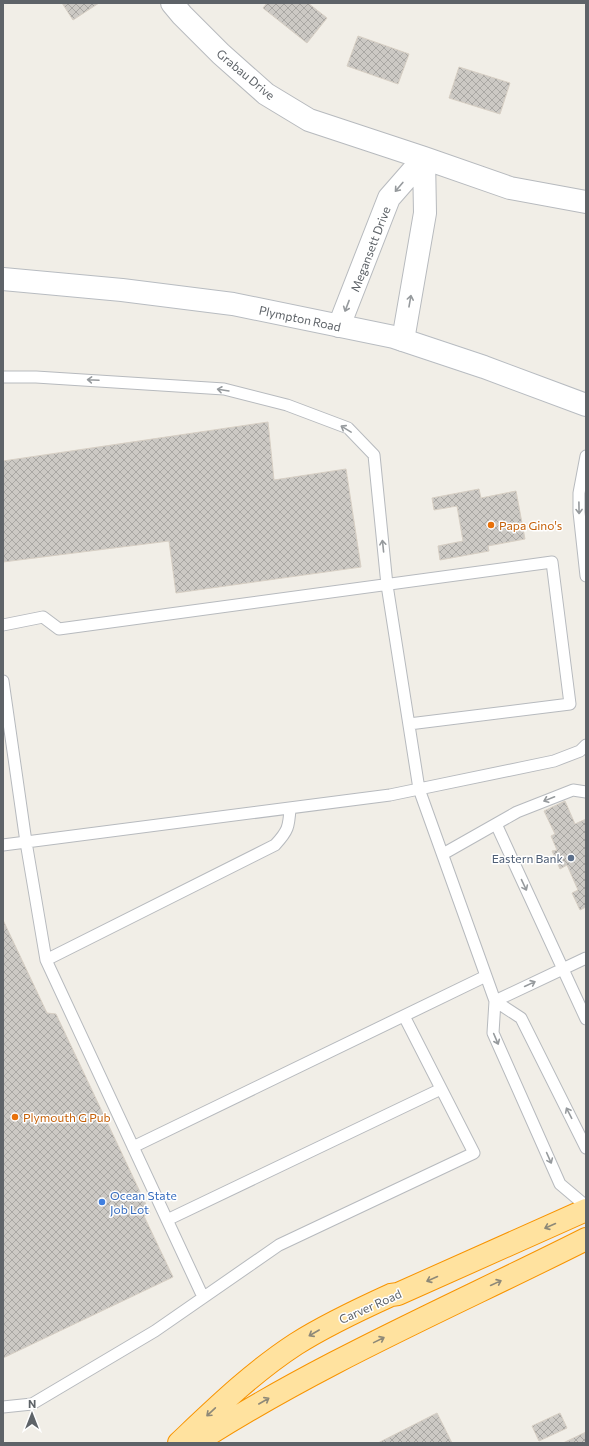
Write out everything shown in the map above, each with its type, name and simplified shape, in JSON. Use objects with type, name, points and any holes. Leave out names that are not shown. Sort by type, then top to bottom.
[{"type":"highway","name":"Carver Road","points":[[179,1443],[236,1390],[282,1354],[322,1329],[391,1295],[398,1294],[586,1210]]},
{"type":"highway","points":[[195,1443],[272,1396],[324,1368],[437,1311],[586,1239]]},
{"type":"street","name":"Grabau Drive","points":[[172,3],[221,54],[266,94],[309,120],[424,158]]},
{"type":"street","points":[[403,340],[425,213],[424,158],[510,188],[586,202]]},
{"type":"street","name":"Megansett Drive","points":[[339,326],[389,198],[424,158]]},
{"type":"street","name":"Plympton Road","points":[[3,279],[122,290],[233,304],[339,326],[403,340],[484,367],[586,405]]},
{"type":"lane","points":[[3,377],[36,377],[224,389],[286,405],[348,428],[374,455],[387,585],[419,789],[495,1001],[493,1033],[560,1184],[586,1206]]},
{"type":"lane","points":[[586,456],[578,493],[578,512],[586,576]]},
{"type":"lane","points":[[3,625],[43,617],[59,629],[552,562],[570,704],[409,724]]},
{"type":"lane","points":[[3,681],[26,842],[46,960],[203,1298]]},
{"type":"lane","points":[[3,845],[390,795],[554,761],[580,751],[586,745]]},
{"type":"lane","points":[[443,854],[517,812],[573,790],[586,792]]},
{"type":"lane","points":[[46,960],[275,845],[285,834],[290,822],[290,808]]},
{"type":"lane","points":[[496,824],[586,1019]]},
{"type":"lane","points":[[495,1001],[586,958]]},
{"type":"lane","points":[[133,1147],[486,976]]},
{"type":"lane","points":[[495,1001],[521,1018],[586,1148]]},
{"type":"lane","points":[[3,1407],[32,1404],[155,1331],[279,1246],[474,1153],[404,1016]]},
{"type":"lane","points":[[167,1220],[441,1089]]},
{"type":"building","points":[[62,3],[99,3],[73,20]]},
{"type":"building","points":[[267,3],[308,3],[327,18],[307,43],[263,8]]},
{"type":"building","points":[[358,36],[409,54],[398,84],[347,66]]},
{"type":"building","points":[[459,67],[510,83],[500,114],[449,98]]},
{"type":"building","points":[[268,422],[274,480],[346,469],[361,567],[176,593],[169,541],[3,562],[3,461]]},
{"type":"building","name":"Papa Gino's","points":[[479,489],[481,498],[516,491],[525,539],[488,546],[489,551],[440,560],[438,546],[463,541],[457,506],[434,510],[432,498]]},
{"type":"building","name":"Eastern Bank","points":[[565,801],[575,824],[586,819],[586,907],[580,910],[572,893],[578,890],[567,865],[560,869],[552,851],[557,850],[551,836],[555,834],[544,811]]},
{"type":"building","points":[[3,920],[47,1013],[56,1014],[150,1213],[144,1216],[173,1277],[3,1358]]},
{"type":"building","points":[[437,1413],[452,1443],[378,1443]]},
{"type":"building","points":[[560,1413],[567,1428],[539,1441],[532,1426]]},
{"type":"building","points":[[586,1432],[586,1443],[563,1443]]},
{"type":"place","name":"Papa Gino's","points":[[491,525]]},
{"type":"place","name":"Eastern Bank","points":[[571,858]]},
{"type":"place","name":"Plymouth G Pub","points":[[15,1117]]},
{"type":"place","name":"Ocean State Job Lot","points":[[102,1202]]}]
